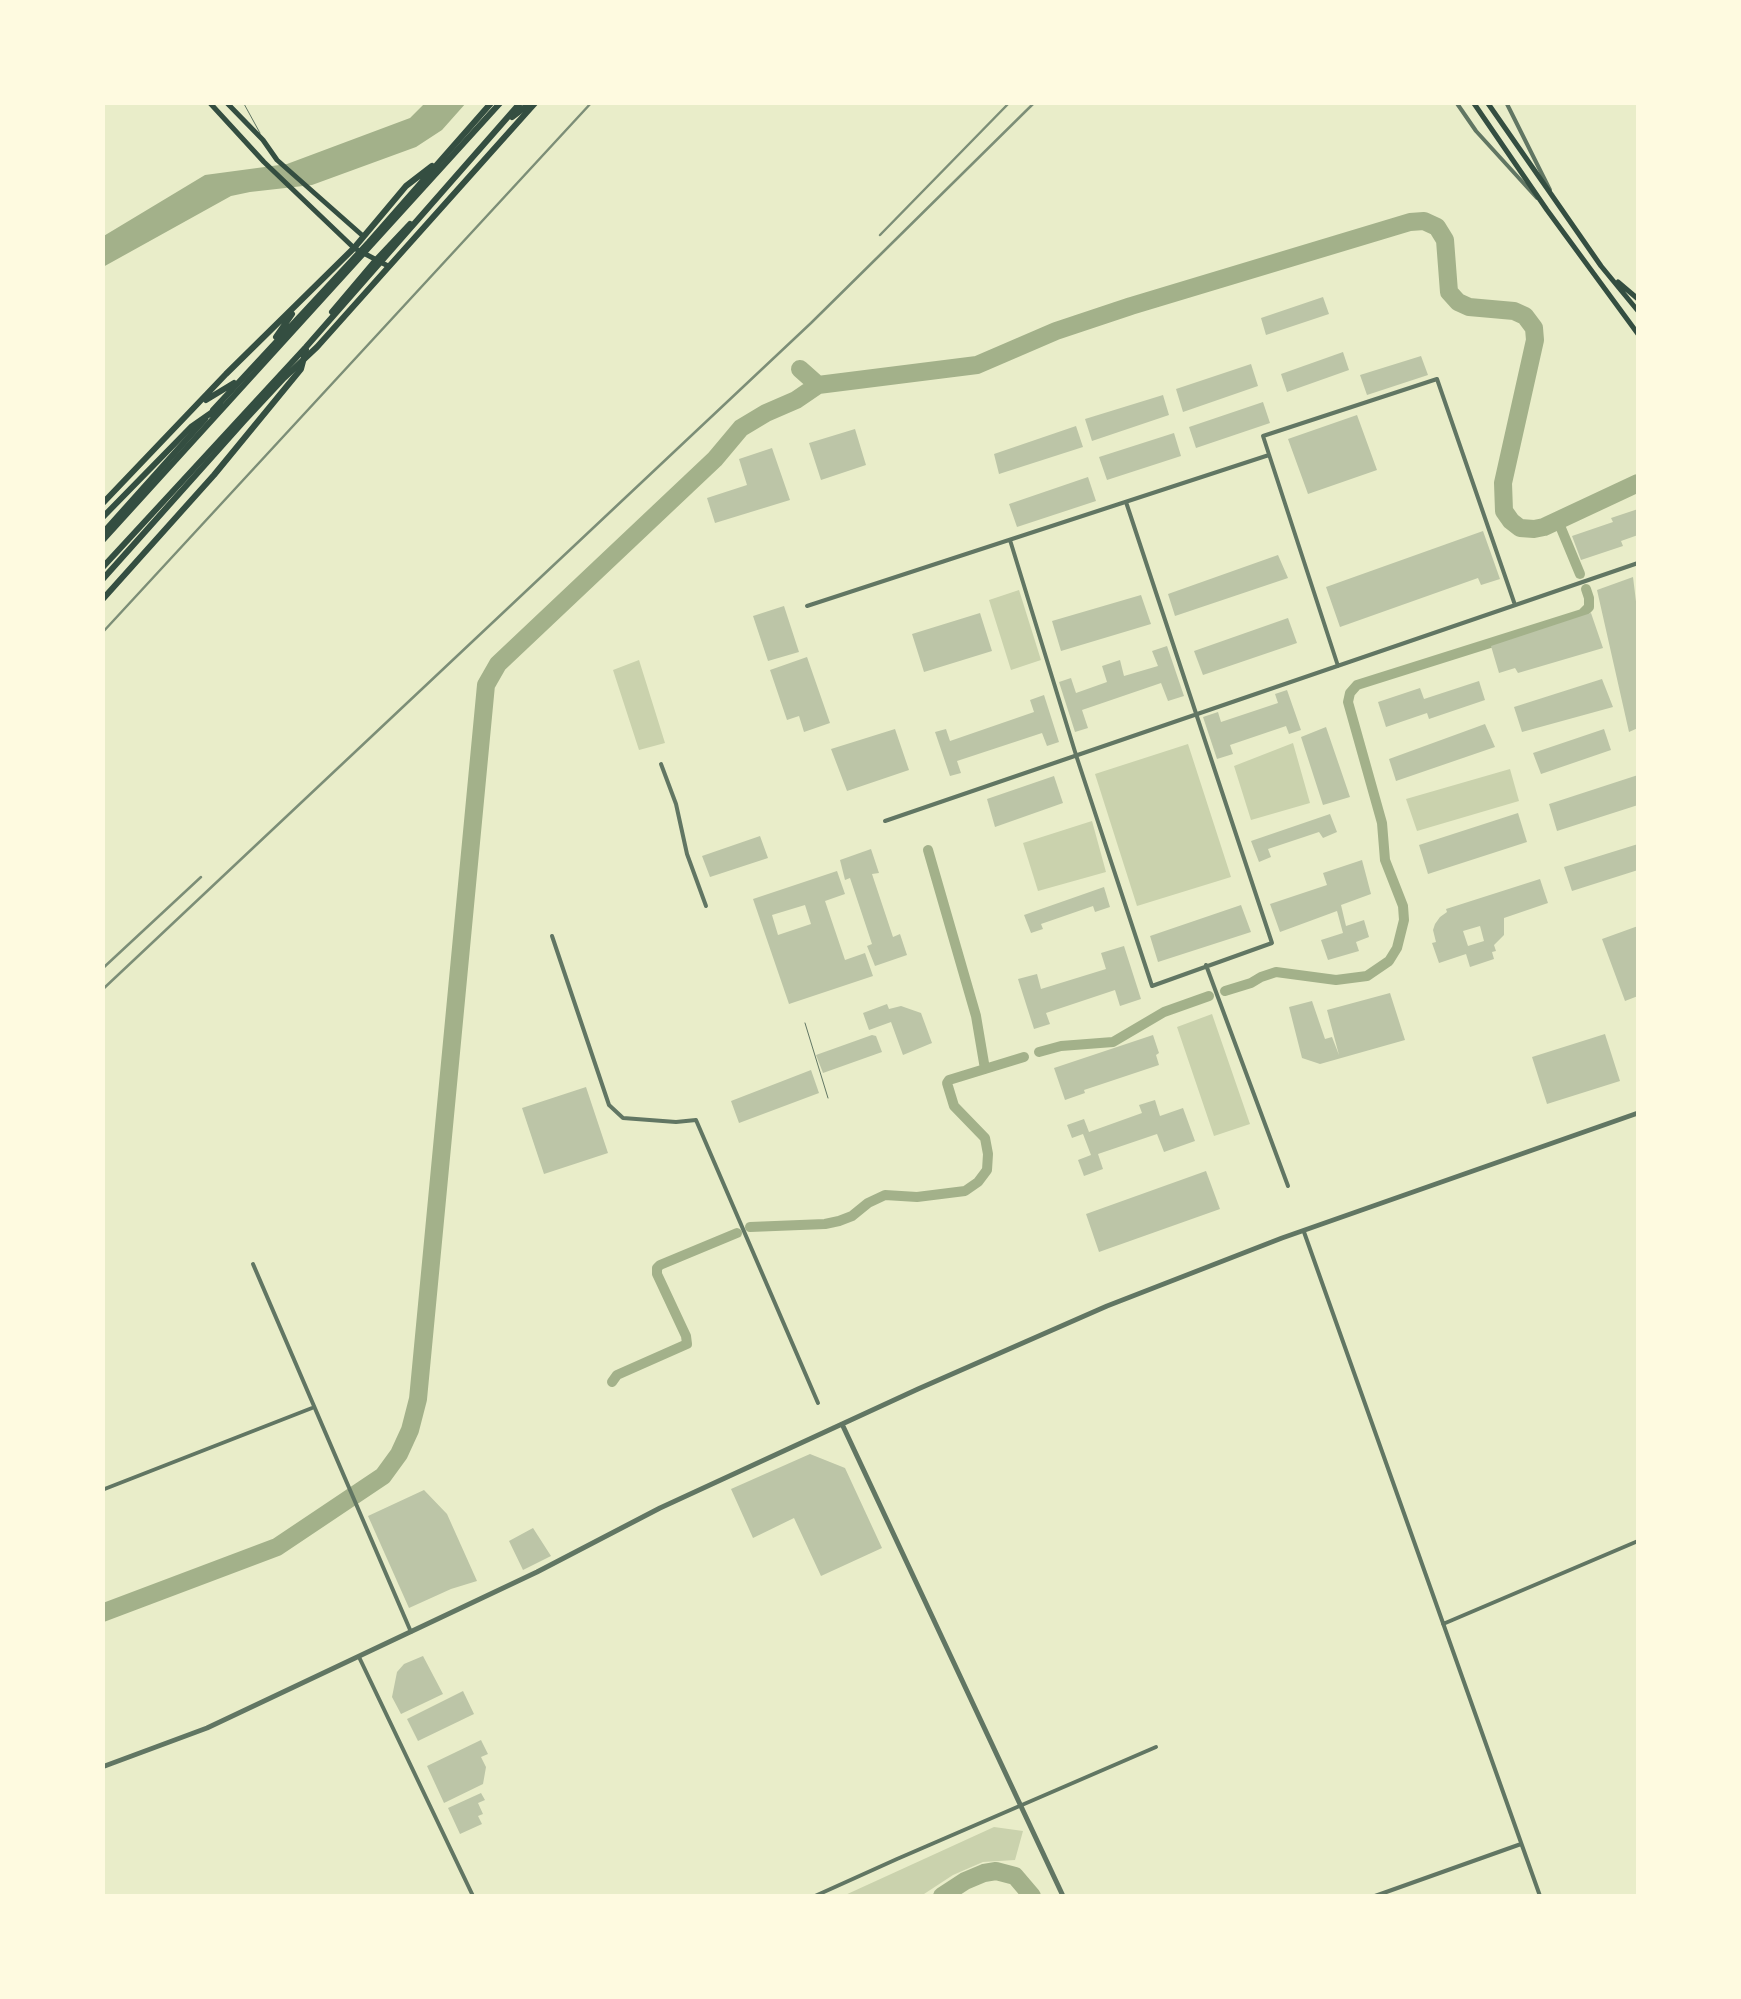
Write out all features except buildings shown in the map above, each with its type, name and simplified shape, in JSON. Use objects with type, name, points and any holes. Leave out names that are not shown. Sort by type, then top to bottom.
[{"type":"main road","points":[[210,102],[264,162],[357,250],[388,266]]},
{"type":"main road","points":[[226,102],[277,160],[366,239],[378,258]]},
{"type":"main road","points":[[102,537],[357,250],[406,186],[445,156],[492,102]]},
{"type":"main road","points":[[102,537],[500,102]]},
{"type":"main road","points":[[102,568],[306,347],[499,127],[529,102]]},
{"type":"main road","points":[[284,378],[309,341],[378,258],[529,102]]},
{"type":"main road","points":[[102,580],[284,378],[317,347],[529,102]]},
{"type":"main road","points":[[1473,102],[1638,334]]},
{"type":"main road","points":[[1487,102],[1600,266],[1638,311]]},
{"type":"main road","points":[[102,504],[196,405],[357,250]]},
{"type":"main road","points":[[1600,266],[1638,300]]},
{"type":"main road","points":[[264,354],[301,301]]},
{"type":"main road","points":[[102,600],[214,475],[301,369],[306,347]]},
{"type":"main road","points":[[196,405],[239,381]]},
{"type":"main road","points":[[102,518],[191,427],[230,400]]},
{"type":"street","points":[[1456,102],[1476,131],[1547,210]]},
{"type":"street","points":[[1506,102],[1557,203]]},
{"type":"street","points":[[1338,666],[1263,436],[1438,379],[1515,605]]},
{"type":"street","points":[[807,606],[1269,456]]},
{"type":"street","points":[[1010,540],[1152,986],[1272,943],[1126,502]]},
{"type":"street","points":[[885,821],[1638,563]]},
{"type":"street","points":[[661,764],[706,906]]},
{"type":"street","points":[[552,936],[609,1105],[623,1118],[696,1120],[818,1403]]},
{"type":"street","points":[[1206,965],[1288,1186]]},
{"type":"street","points":[[102,1767],[207,1728],[537,1572],[660,1508],[1134,1295],[1304,1230],[1638,1113]]},
{"type":"street","points":[[1304,1230],[1540,1896]]},
{"type":"street","points":[[253,1264],[411,1632]]},
{"type":"street","points":[[102,1490],[313,1408]]},
{"type":"street","points":[[842,1424],[1062,1896]]},
{"type":"street","points":[[1443,1624],[1638,1540]]},
{"type":"street","points":[[359,1657],[473,1896]]},
{"type":"street","points":[[815,1896],[1156,1747]]},
{"type":"street","points":[[1375,1896],[1521,1844]]},
{"type":"lane","points":[[243,102],[263,140]]},
{"type":"lane","points":[[805,1023],[828,1098]]},
{"type":"shaded area","points":[[425,103],[466,103],[442,130],[416,147],[312,185],[231,196],[103,267],[102,237],[205,175],[287,164],[410,118]]},
{"type":"shaded area","points":[[1019,590],[1041,660],[1011,670],[989,600]]},
{"type":"shaded area","points":[[639,660],[665,743],[639,750],[613,670]]},
{"type":"shaded area","points":[[1293,743],[1310,803],[1251,820],[1234,766]]},
{"type":"shaded area","points":[[1188,744],[1231,877],[1137,906],[1095,774]]},
{"type":"shaded area","points":[[1510,769],[1519,801],[1417,831],[1406,799]]},
{"type":"shaded area","points":[[1092,821],[1106,872],[1038,891],[1023,843]]},
{"type":"shaded area","points":[[1212,1014],[1250,1124],[1214,1136],[1177,1027]]},
{"type":"shaded area","points":[[994,1827],[1023,1831],[1015,1860],[983,1862],[953,1875],[921,1896],[843,1896]]},
{"type":"waterway","points":[[800,369],[818,385],[977,365],[1056,331],[1131,306],[1424,221],[1437,227],[1445,240],[1449,292],[1458,302],[1469,307],[1514,311],[1525,316],[1534,328],[1535,340],[1503,483],[1504,511],[1511,521],[1520,528],[1544,527],[1638,483]]},
{"type":"waterway","points":[[102,1613],[277,1547],[383,1476],[399,1454],[418,1399],[486,685],[498,664],[715,459],[741,428],[818,385]]},
{"type":"waterway","points":[[1558,521],[1580,574]]},
{"type":"waterway","points":[[1225,991],[1276,972],[1336,980],[1367,976],[1389,961],[1397,948],[1403,906],[1385,860],[1382,823],[1348,702],[1357,685],[1582,614],[1589,607],[1586,589]]},
{"type":"waterway","points":[[928,850],[976,1016],[985,1069]]},
{"type":"waterway","points":[[1039,1052],[1113,1042],[1164,1012],[1209,996]]},
{"type":"waterway","points":[[750,1227],[825,1224],[852,1216],[885,1195],[917,1197],[965,1191],[987,1170],[988,1154],[985,1138],[954,1106],[947,1083],[1024,1057]]},
{"type":"waterway","points":[[612,1382],[617,1375],[687,1344],[657,1268],[737,1233]]},
{"type":"waterway","points":[[942,1896],[965,1881],[996,1871],[1015,1876],[1032,1896]]},
{"type":"railway","points":[[102,633],[592,102]]},
{"type":"railway","points":[[880,235],[1010,102]]},
{"type":"railway","points":[[102,990],[811,323],[1035,102]]},
{"type":"railway","points":[[102,969],[201,877]]}]
